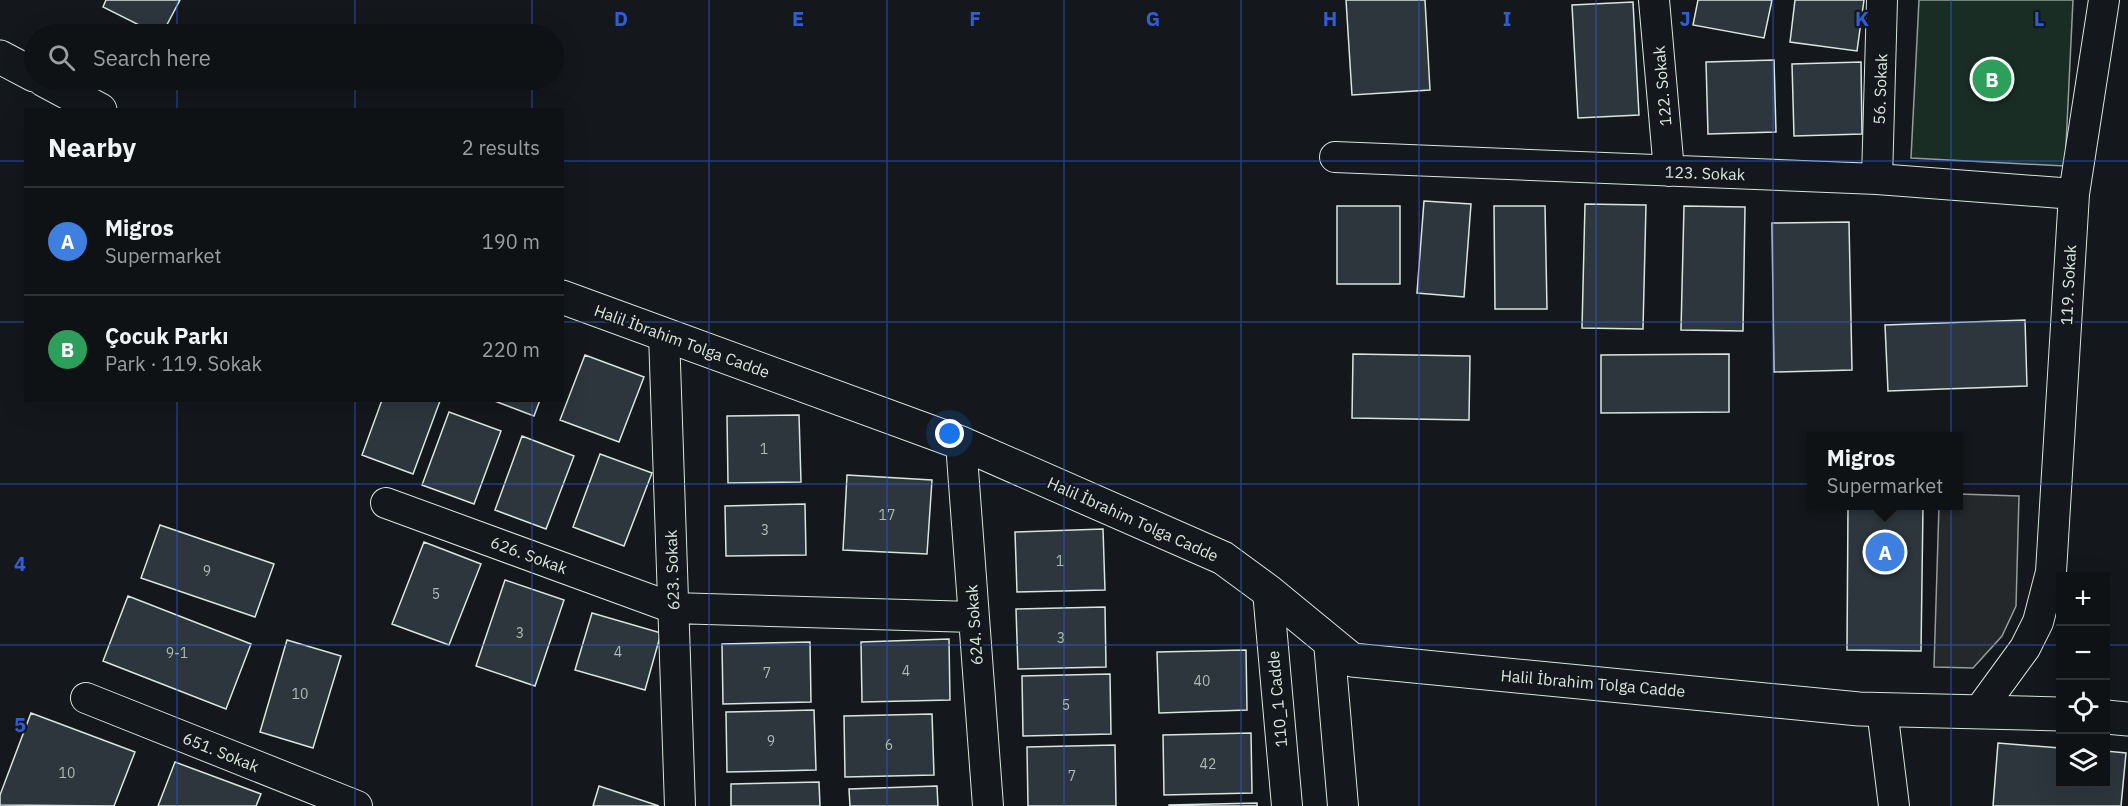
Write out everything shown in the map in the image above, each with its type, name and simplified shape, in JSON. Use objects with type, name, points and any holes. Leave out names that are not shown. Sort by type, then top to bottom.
[{"type":"street","name":"122. Sokak","points":[[1654,0],[1669,171]]},
{"type":"street","name":"56. Sokak","points":[[1877,179],[1882,0]]},
{"type":"street","name":"119. Sokak","points":[[2056,572],[2074,195],[2112,3]]},
{"type":"street","points":[[0,57],[24,70]]},
{"type":"street","points":[[63,90],[96,108]]},
{"type":"street","name":"123. Sokak","points":[[1335,157],[1877,179],[2074,195]]},
{"type":"street","name":"Halil İbrahim Tolga Cadde","points":[[564,298],[961,443],[1223,558],[1268,591],[1352,660],[1847,708],[2056,714]]},
{"type":"street","name":"623. Sokak","points":[[664,334],[680,806]]},
{"type":"street","name":"624. Sokak","points":[[961,443],[988,806]]},
{"type":"street","name":"626. Sokak","points":[[386,503],[673,608],[973,617]]},
{"type":"street","name":"119. Sokak","points":[[1979,711],[2025,648],[2056,580]]},
{"type":"street","name":"110_1 Cadde","points":[[1268,591],[1287,806]]},
{"type":"street","points":[[1329,642],[1343,806]]},
{"type":"street","name":"651. Sokak","points":[[86,699],[357,806]]},
{"type":"street","points":[[1882,709],[1894,806]]},
{"type":"street","points":[[2110,717],[2128,719]]},
{"type":"green space","points":[[1919,0],[2073,0],[2065,166],[1911,158]]},
{"type":"shaded area","points":[[1963,494],[2019,496],[2016,606],[2002,636],[1973,668],[1934,667],[1939,510],[1963,510]]},
{"type":"building","points":[[106,0],[180,0],[167,24],[137,24],[103,7]]},
{"type":"building","points":[[1346,0],[1425,0],[1430,90],[1352,95]]},
{"type":"building","points":[[1698,0],[1772,0],[1764,38],[1693,25]]},
{"type":"building","points":[[1795,0],[1864,0],[1857,51],[1790,42]]},
{"type":"building","points":[[1633,2],[1639,115],[1578,118],[1572,5]]},
{"type":"building","points":[[1774,60],[1776,132],[1708,134],[1706,62]]},
{"type":"building","points":[[1861,62],[1862,134],[1794,136],[1792,64]]},
{"type":"building","points":[[1424,201],[1471,204],[1464,297],[1417,293]]},
{"type":"building","points":[[1585,204],[1646,205],[1643,329],[1582,328]]},
{"type":"building","points":[[1337,206],[1400,206],[1400,284],[1337,284]]},
{"type":"building","points":[[1494,206],[1545,206],[1547,309],[1495,309]]},
{"type":"building","points":[[1684,206],[1745,207],[1743,331],[1681,330]]},
{"type":"building","points":[[1849,222],[1852,370],[1774,372],[1772,223]]},
{"type":"building","points":[[2025,320],[2027,386],[1888,391],[1885,325]]},
{"type":"building","points":[[1353,354],[1470,356],[1469,420],[1352,418]]},
{"type":"building","points":[[1729,354],[1729,412],[1601,413],[1601,355]]},
{"type":"building","points":[[585,355],[644,377],[619,442],[560,420]]},
{"type":"building","points":[[381,402],[440,402],[413,474],[362,455]]},
{"type":"building","points":[[497,402],[539,402],[534,416]]},
{"type":"building","points":[[449,412],[501,431],[474,504],[422,485]]},
{"type":"building","points":[[799,415],[801,482],[728,483],[727,416]]},
{"type":"building","points":[[522,436],[574,456],[546,529],[495,510]]},
{"type":"building","points":[[600,454],[652,473],[624,546],[573,527]]},
{"type":"building","points":[[847,475],[932,480],[927,554],[843,550]]},
{"type":"building","points":[[805,504],[806,555],[726,556],[725,506]]},
{"type":"building","points":[[1848,510],[1923,510],[1921,651],[1847,650]]},
{"type":"building","points":[[160,525],[274,564],[255,617],[141,578]]},
{"type":"building","points":[[1103,529],[1105,590],[1017,592],[1015,532]]},
{"type":"building","points":[[424,542],[481,564],[449,645],[392,624]]},
{"type":"building","points":[[505,580],[564,600],[535,686],[476,666]]},
{"type":"building","points":[[128,596],[251,644],[226,709],[103,661]]},
{"type":"building","points":[[1105,607],[1106,667],[1018,669],[1016,609]]},
{"type":"building","points":[[592,613],[661,633],[645,690],[575,670]]},
{"type":"building","points":[[949,639],[950,700],[862,702],[861,642]]},
{"type":"building","points":[[287,640],[341,656],[313,748],[260,732]]},
{"type":"building","points":[[810,642],[811,702],[723,704],[722,644]]},
{"type":"building","points":[[1246,650],[1247,710],[1159,713],[1157,652]]},
{"type":"building","points":[[1110,674],[1111,734],[1023,736],[1022,676]]},
{"type":"building","points":[[814,710],[816,770],[727,772],[726,712]]},
{"type":"building","points":[[31,713],[135,752],[114,806],[0,805],[0,795]]},
{"type":"building","points":[[932,714],[934,775],[845,777],[844,716]]},
{"type":"building","points":[[1251,733],[1252,793],[1164,795],[1163,735]]},
{"type":"building","points":[[1998,743],[2056,748],[2056,788],[2110,788],[2110,751],[2126,753],[2121,806],[1993,806]]},
{"type":"building","points":[[1115,745],[1116,806],[1028,806],[1027,747]]},
{"type":"building","points":[[175,762],[261,794],[256,806],[158,806]]},
{"type":"building","points":[[819,782],[820,806],[731,806],[731,784]]},
{"type":"building","points":[[599,786],[659,806],[593,806]]},
{"type":"building","points":[[937,786],[938,806],[850,806],[849,789]]},
{"type":"building","points":[[1257,803],[1257,806],[1169,806],[1169,805]]},
{"type":"place","name":"Çocuk Parkı","points":[[1992,79]]},
{"type":"place","name":"Migros","points":[[1885,552]]}]
